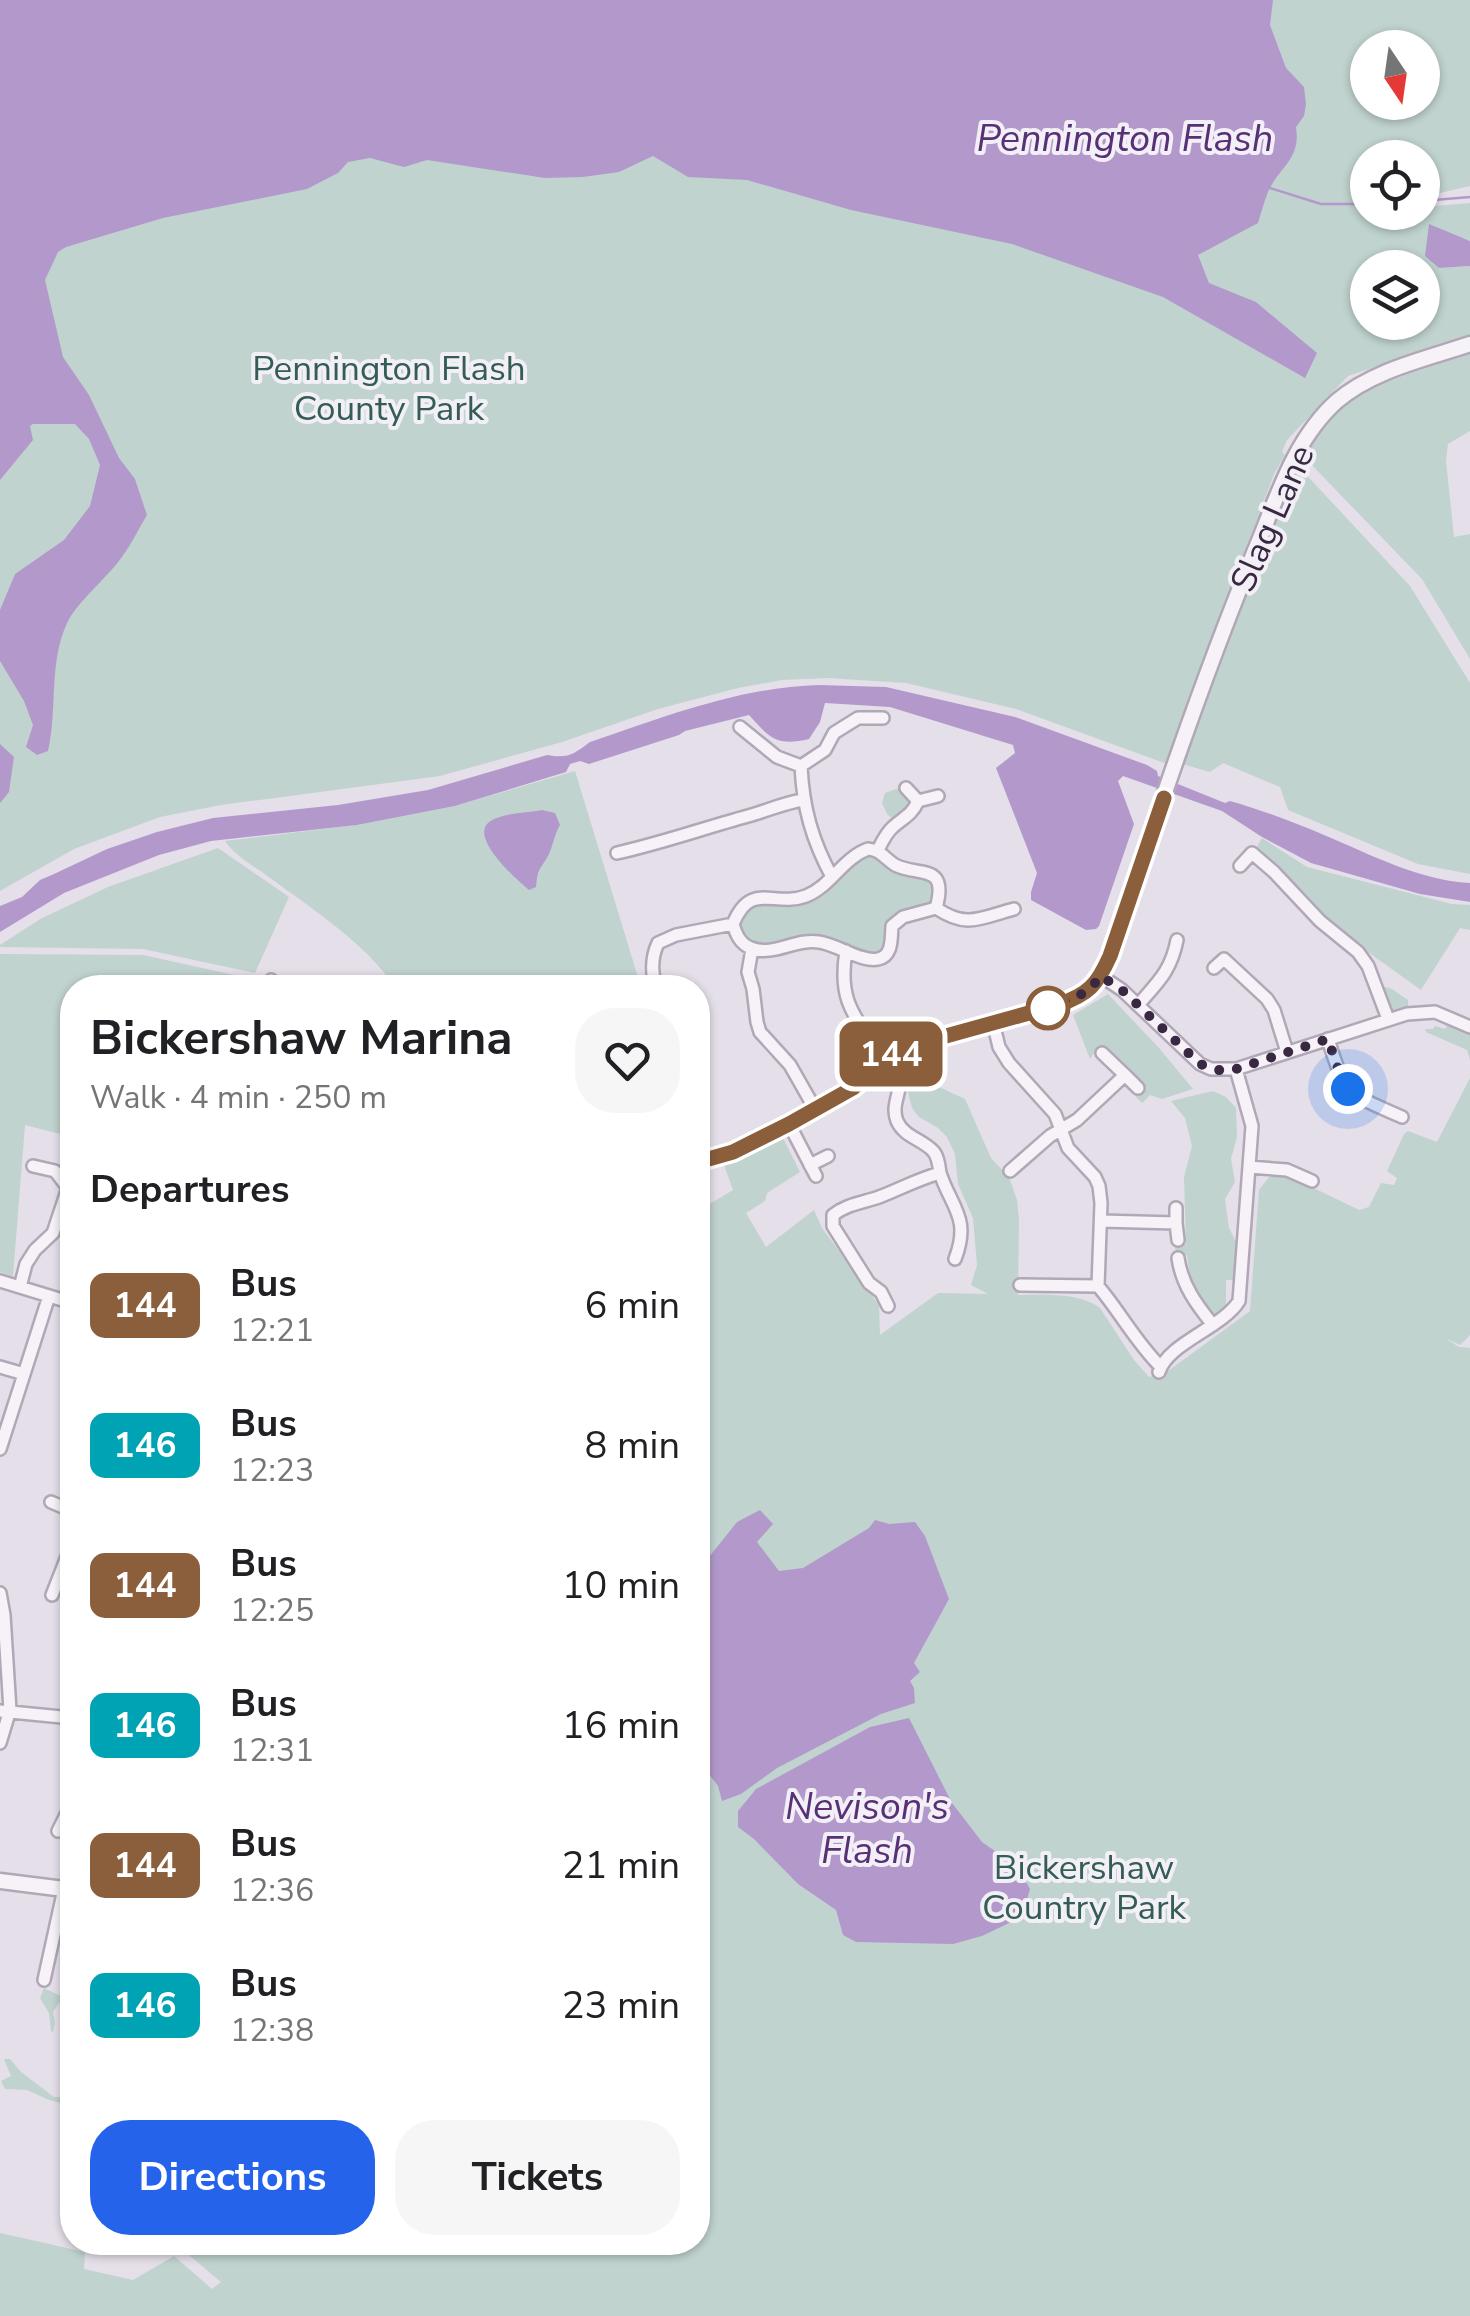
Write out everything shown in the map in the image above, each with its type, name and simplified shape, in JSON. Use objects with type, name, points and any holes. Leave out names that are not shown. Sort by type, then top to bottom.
[{"type":"street","name":"Slag Lane","points":[[1101,976],[1228,616],[1294,456],[1317,421],[1337,401],[1365,383],[1470,344]]},
{"type":"street","points":[[801,766],[825,750],[834,733],[858,718],[883,718]]},
{"type":"street","points":[[740,727],[777,757],[801,766]]},
{"type":"street","points":[[801,766],[802,800],[819,854],[832,877]]},
{"type":"street","points":[[906,788],[918,802]]},
{"type":"street","points":[[878,850],[891,828],[905,819],[918,802],[938,796]]},
{"type":"street","points":[[617,853],[802,800]]},
{"type":"street","points":[[868,849],[878,850],[900,868],[928,872],[935,878],[939,890],[936,908],[898,920],[892,926],[891,946],[884,958],[874,960],[821,942],[806,941],[764,951],[752,949],[740,941],[733,924],[747,901],[766,897],[795,899],[817,890],[858,853],[868,849]]},
{"type":"street","points":[[1240,866],[1252,852],[1320,921],[1358,952],[1368,966],[1388,1019]]},
{"type":"street","points":[[936,908],[954,920],[966,922],[1014,909]]},
{"type":"street","points":[[652,975],[658,943],[676,934],[733,924]]},
{"type":"street","points":[[1138,1006],[1167,973],[1177,940]]},
{"type":"street","points":[[752,949],[748,972],[754,990],[756,1022],[790,1066],[815,1110]]},
{"type":"street","points":[[846,951],[843,990],[861,1026],[900,1078],[894,1109],[898,1122],[904,1131],[933,1150],[960,1218],[956,1259]]},
{"type":"street","points":[[1223,959],[1267,999],[1287,1052]]},
{"type":"street","points":[[1173,961],[1188,966]]},
{"type":"street","points":[[710,1159],[733,1152],[853,1088],[899,1049],[1078,998],[1101,976],[1122,990],[1200,1064],[1222,1071],[1422,1012],[1435,1012],[1470,1027]]},
{"type":"street","points":[[993,1022],[999,1047],[1009,1064],[1055,1114],[1068,1148],[1099,1186],[1098,1286],[1159,1369],[1165,1359],[1234,1308],[1238,1300],[1251,1117],[1236,1069]]},
{"type":"street","points":[[1328,1039],[1348,1089],[1358,1098],[1402,1117]]},
{"type":"street","points":[[1102,1054],[1138,1088]]},
{"type":"street","points":[[1010,1171],[1061,1128],[1077,1120],[1126,1075]]},
{"type":"street","points":[[789,1124],[813,1171],[828,1156]]},
{"type":"street","points":[[33,1166],[56,1171],[60,1176]]},
{"type":"street","points":[[1249,1167],[1287,1170],[1312,1181]]},
{"type":"street","points":[[888,1306],[833,1226],[834,1216],[842,1208],[940,1173]]},
{"type":"street","points":[[1176,1208],[1178,1240]]},
{"type":"street","points":[[20,1287],[26,1264],[54,1233],[60,1216]]},
{"type":"street","points":[[1100,1221],[1176,1223]]},
{"type":"street","points":[[1178,1258],[1192,1299],[1212,1325]]},
{"type":"street","points":[[0,1281],[60,1299]]},
{"type":"street","points":[[1020,1285],[1098,1286]]},
{"type":"street","points":[[0,1450],[49,1296]]},
{"type":"street","points":[[0,1367],[24,1374]]},
{"type":"street","points":[[50,1502],[60,1506]]},
{"type":"street","points":[[52,1594],[60,1574]]},
{"type":"street","points":[[0,1593],[5,1711],[0,1743]]},
{"type":"street","points":[[5,1711],[60,1717]]},
{"type":"street","points":[[0,1881],[60,1888]]},
{"type":"street","points":[[44,1980],[60,1919]]},
{"type":"green space","name":"Pennington Flash County Park","points":[[0,0],[1470,0],[1470,186],[1440,193],[1440,140],[1350,140],[1350,230],[1440,230],[1440,206],[1470,203],[1470,241],[1464,238],[1440,267],[1440,250],[1350,250],[1350,340],[1440,340],[1440,268],[1470,266],[1470,335],[1348,376],[1287,440],[1282,452],[1285,455],[1274,474],[1167,764],[1016,709],[906,683],[827,678],[782,680],[658,709],[562,742],[440,776],[221,805],[160,817],[74,849],[0,891]]},
{"type":"green space","points":[[1470,353],[1470,431],[1448,444],[1446,461],[1454,537],[1470,534],[1470,659],[1422,579],[1303,456],[1327,421],[1352,401],[1401,377]]},
{"type":"green space","points":[[1299,467],[1410,586],[1470,683],[1470,874],[1418,864],[1288,810],[1280,787],[1223,763],[1210,772],[1182,764],[1262,541]]},
{"type":"green space","points":[[575,771],[637,975],[386,975],[354,942],[225,841],[357,825],[455,806]]},
{"type":"green space","points":[[899,788],[908,799],[909,810],[895,821],[882,803],[885,793]]},
{"type":"green space","points":[[1262,838],[1307,867],[1452,904],[1470,905],[1470,930],[1460,928],[1421,990],[1328,919],[1257,847]]},
{"type":"green space","points":[[218,848],[289,897],[255,973],[143,949],[0,947],[42,918],[108,887]]},
{"type":"green space","points":[[870,854],[910,868],[933,887],[928,905],[900,912],[881,953],[812,936],[762,945],[746,939],[740,922],[753,903],[788,905],[806,901],[860,857]]},
{"type":"green space","points":[[0,954],[143,955],[234,975],[60,975],[60,1134],[25,1125],[13,1276],[0,1272]]},
{"type":"green space","points":[[1386,987],[1408,1000],[1408,1009],[1392,1011],[1382,990]]},
{"type":"green space","points":[[1108,994],[1193,1089],[1162,1099],[1150,1095],[1142,1103],[1135,1096],[1144,1087],[1114,1055],[1097,1048],[1090,1059],[1073,1015]]},
{"type":"green space","points":[[1447,1025],[1470,1034],[1470,1060],[1467,1050],[1425,1029],[1445,1029]]},
{"type":"green space","name":"Bickershaw Country Park","points":[[919,1058],[928,1082],[965,1099],[991,1158],[1009,1177],[1019,1220],[1018,1295],[1071,1297],[1100,1308],[1149,1377],[1168,1371],[1250,1311],[1259,1190],[1269,1177],[1289,1176],[1359,1210],[1369,1207],[1381,1183],[1394,1185],[1397,1178],[1387,1171],[1404,1134],[1408,1131],[1437,1142],[1470,1078],[1470,1335],[1460,1345],[1445,1338],[1459,1347],[1470,1348],[1470,2316],[0,2316],[0,2233],[60,2246],[60,2255],[85,2255],[84,2269],[133,2280],[174,2256],[212,2289],[221,2282],[189,2255],[710,2255],[710,1204],[733,1190],[724,1165],[783,1138],[800,1172],[767,1193],[765,1201],[746,1213],[766,1247],[814,1210],[822,1228],[879,1305],[880,1335],[938,1293],[988,1294],[971,1285],[977,1265],[973,1218],[958,1184],[955,1154],[947,1137],[912,1108],[905,1063]]},
{"type":"green space","points":[[1213,1091],[1236,1108],[1237,1137],[1231,1159],[1235,1182],[1225,1199],[1229,1228],[1237,1244],[1235,1280],[1226,1280],[1226,1308],[1214,1315],[1197,1296],[1187,1255],[1176,1256],[1175,1246],[1186,1244],[1184,1177],[1192,1146],[1185,1118],[1171,1101]]},
{"type":"green space","points":[[44,1988],[60,1996],[53,2012],[53,2032],[49,2013],[40,1998]]},
{"type":"green space","points":[[4,2059],[10,2059],[54,2097],[60,2097],[60,2103],[27,2090],[5,2089],[1,2081],[11,2076]]},
{"type":"water","name":"Pennington Flash","points":[[0,0],[1273,0],[1270,25],[1286,68],[1304,87],[1306,104],[1296,127],[1295,147],[1268,192],[1258,223],[1198,255],[1209,283],[1256,302],[1317,353],[1305,378],[1163,297],[1012,244],[851,210],[747,180],[688,177],[653,156],[619,172],[545,178],[427,160],[404,167],[370,158],[348,162],[338,173],[307,189],[163,218],[66,247],[58,252],[45,280],[63,357],[89,395],[119,458],[135,479],[147,515],[119,561],[68,621],[58,653],[48,751],[37,755],[26,747],[33,725],[24,701],[0,661],[0,610],[15,574],[64,540],[90,506],[100,465],[89,439],[75,424],[33,424],[33,440],[0,480]]},
{"type":"water","points":[[1440,229],[1470,241],[1470,266],[1440,268],[1440,250],[1426,250],[1428,230]]},
{"type":"water","points":[[819,685],[886,687],[1015,717],[1147,765],[1158,776],[1225,803],[1230,801],[1277,816],[1432,877],[1470,883],[1470,902],[1420,894],[1311,863],[1222,811],[1123,776],[1118,781],[1134,824],[1099,926],[1086,930],[1031,900],[1037,873],[996,768],[1015,753],[1013,745],[890,707],[825,703],[820,722],[809,739],[781,741],[749,715],[685,731],[589,764],[570,764],[566,772],[455,806],[357,825],[211,841],[159,855],[64,893],[0,932],[0,906],[22,897],[40,880],[107,849],[157,832],[213,818],[338,805],[428,790],[547,755],[570,755],[590,742],[703,705],[760,691]]},
{"type":"water","points":[[0,744],[14,757],[9,792],[0,803]]},
{"type":"water","points":[[542,810],[555,813],[560,825],[538,873],[536,887],[529,890],[497,858],[484,829],[500,817]]},
{"type":"water","name":"Nevison's Flash","points":[[760,1510],[773,1524],[757,1542],[779,1571],[803,1568],[869,1528],[875,1520],[889,1524],[915,1522],[925,1536],[949,1599],[914,1663],[920,1672],[910,1681],[915,1703],[881,1714],[722,1801],[710,1776],[710,1556],[737,1522]]},
{"type":"water","name":"Nevison's Flash","points":[[909,1718],[952,1803],[982,1842],[1018,1867],[1030,1889],[1024,1910],[1009,1923],[953,1944],[856,1942],[843,1935],[836,1910],[798,1884],[738,1827],[738,1811],[756,1789],[870,1727]]},
{"type":"waterway","points":[[1267,187],[1321,204],[1350,204]]},
{"type":"waterway","points":[[1440,200],[1470,197]]},
{"type":"bus line","name":"144","points":[[710,1159],[754,1143],[853,1088],[899,1049],[1058,1005],[1090,990],[1110,956],[1164,798]]},
{"type":"route","points":[[1048,1008],[1078,998],[1101,976],[1122,990],[1200,1064],[1222,1071],[1236,1069],[1328,1039],[1348,1089]]}]
